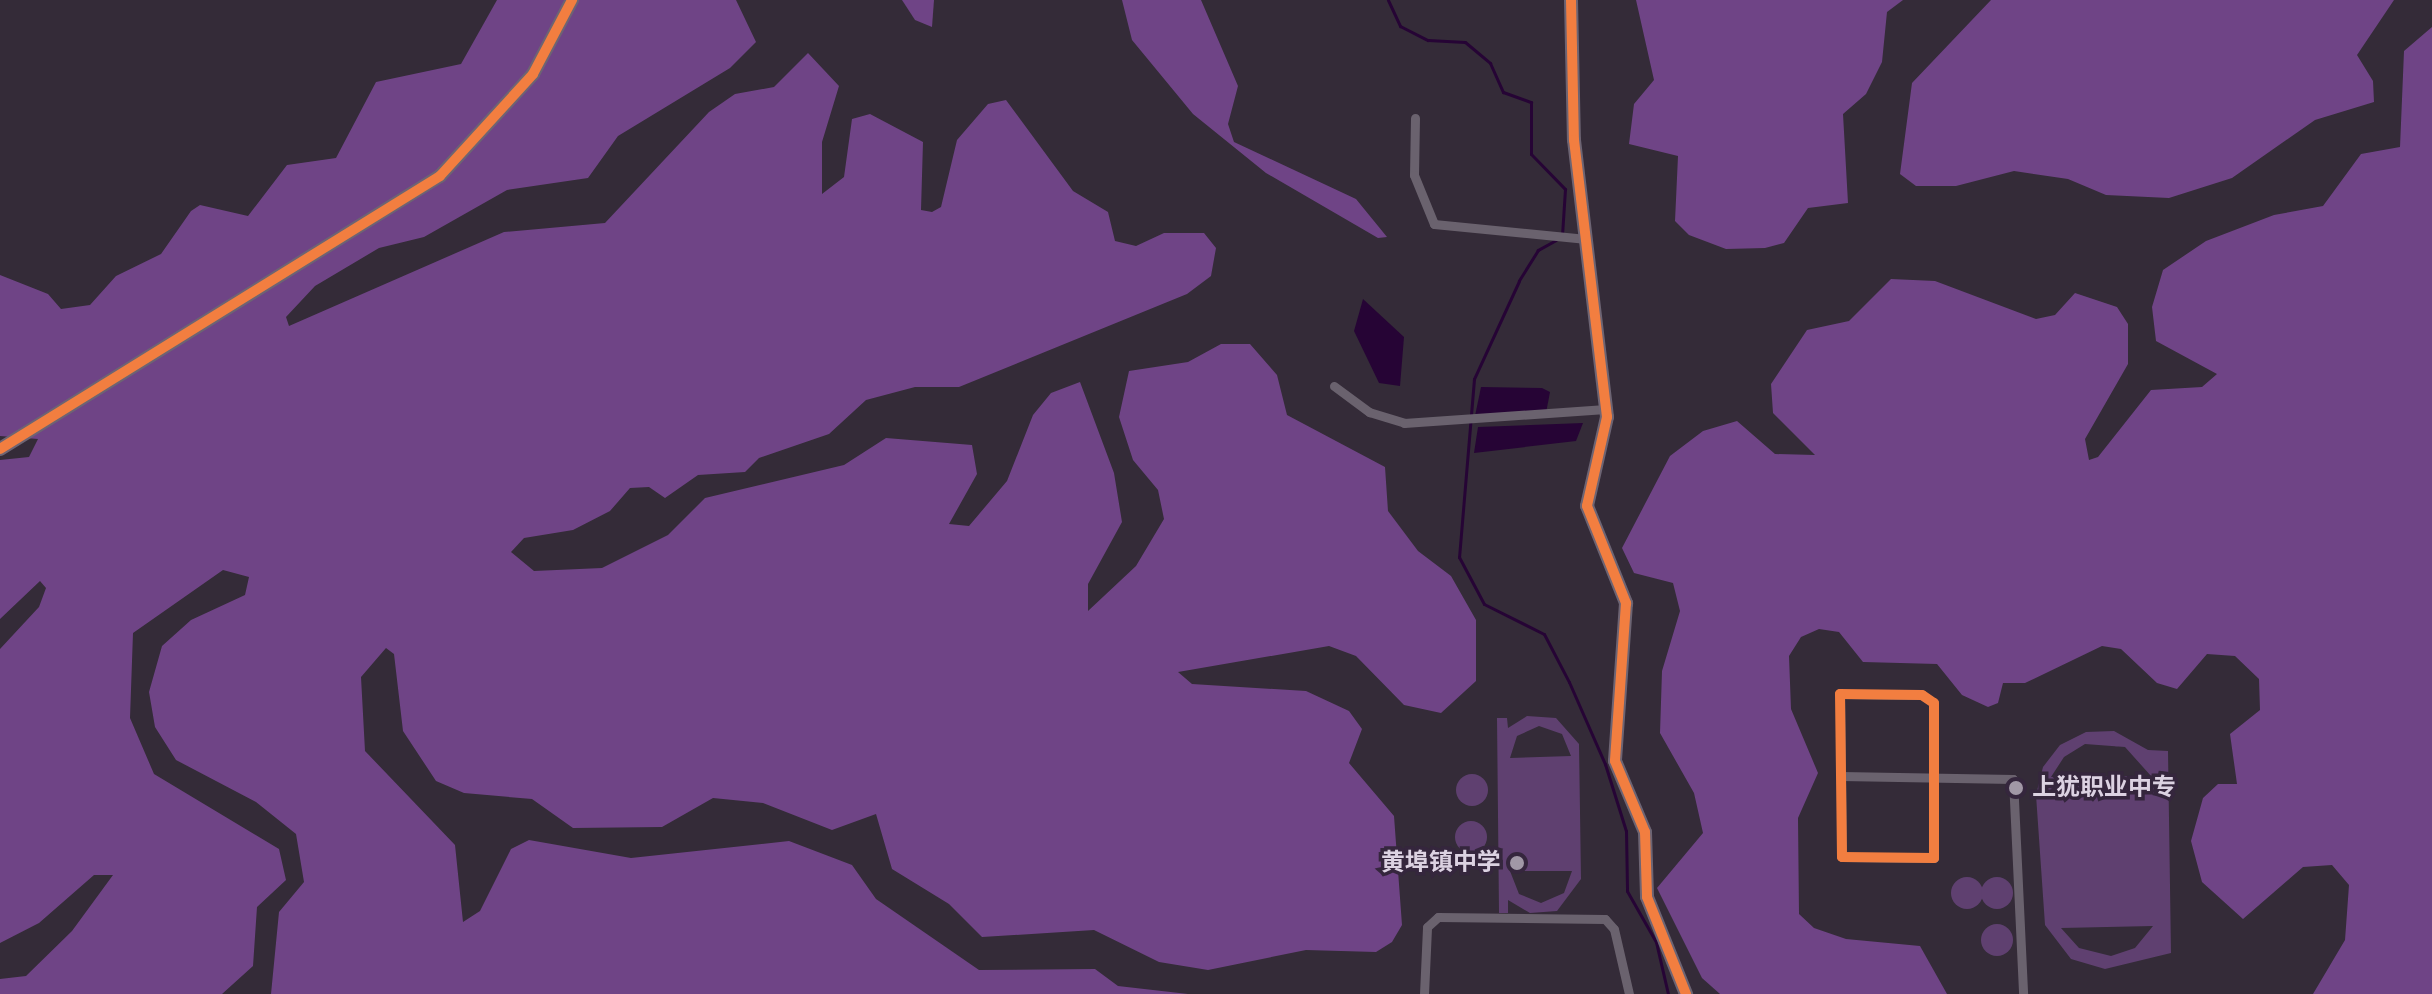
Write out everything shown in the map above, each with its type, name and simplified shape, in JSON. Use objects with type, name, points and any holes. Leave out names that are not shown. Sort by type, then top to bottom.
[{"type":"street","points":[[0,449],[440,176],[533,74],[572,0]]},
{"type":"street","points":[[1571,0],[1573,129],[1606,409],[1604,449],[1587,506],[1626,603],[1615,761],[1645,832],[1647,897],[1686,994]]},
{"type":"street","points":[[1415,118],[1414,175],[1434,224],[1586,239]]},
{"type":"street","points":[[1334,386],[1369,412],[1404,423],[1474,421],[1606,409]]},
{"type":"street","points":[[1840,694],[1931,699],[1934,858],[1842,857],[1841,776],[1840,694]]},
{"type":"street","points":[[1841,776],[2004,777],[2017,788],[2023,994]]},
{"type":"street","points":[[1424,994],[1427,927],[1438,917],[1605,919],[1614,929],[1629,994]]},
{"type":"shaded area","points":[[497,0],[736,0],[756,42],[730,68],[618,136],[588,178],[507,190],[424,237],[379,248],[315,286],[286,317],[289,326],[504,232],[605,223],[709,112],[735,94],[774,87],[808,53],[839,86],[822,142],[822,194],[844,177],[852,119],[870,114],[923,142],[921,210],[932,212],[941,207],[957,140],[988,104],[1006,100],[1073,191],[1108,212],[1115,241],[1136,246],[1164,233],[1204,233],[1216,248],[1211,276],[1187,294],[959,387],[915,387],[866,400],[829,434],[759,458],[745,472],[698,475],[665,498],[649,487],[630,488],[610,511],[573,530],[524,538],[511,552],[534,571],[602,568],[668,535],[705,498],[844,465],[886,438],[972,445],[977,474],[949,524],[969,526],[1007,481],[1033,415],[1051,393],[1080,382],[1114,473],[1122,522],[1088,584],[1088,611],[1136,566],[1164,519],[1158,490],[1133,460],[1119,417],[1129,371],[1188,362],[1221,344],[1250,344],[1277,375],[1287,415],[1385,467],[1388,511],[1418,551],[1451,576],[1476,620],[1476,681],[1441,713],[1404,705],[1356,656],[1329,646],[1178,672],[1192,684],[1306,691],[1349,711],[1362,729],[1349,763],[1394,816],[1402,925],[1392,942],[1376,952],[1306,950],[1208,970],[1159,962],[1094,930],[982,937],[949,904],[892,869],[876,814],[832,830],[763,803],[713,798],[662,827],[573,828],[532,799],[464,793],[436,781],[403,731],[394,654],[386,648],[361,677],[365,751],[455,845],[463,922],[480,911],[511,849],[529,840],[631,858],[789,841],[852,865],[876,899],[979,970],[1095,969],[1118,986],[1188,994],[271,994],[279,912],[304,882],[296,834],[256,802],[176,760],[155,727],[149,692],[162,646],[191,620],[245,595],[249,577],[223,570],[133,633],[130,718],[154,774],[279,849],[286,880],[257,907],[253,966],[222,994],[0,994],[0,979],[26,976],[72,931],[113,875],[94,875],[39,923],[0,943],[0,649],[39,607],[46,588],[40,581],[0,619],[0,460],[29,457],[38,439],[0,436],[0,275],[48,294],[61,309],[90,305],[116,276],[161,254],[191,211],[200,205],[248,216],[287,165],[336,158],[376,82],[461,64]]},
{"type":"shaded area","points":[[902,0],[934,0],[932,27],[915,20]]},
{"type":"shaded area","points":[[1122,0],[1201,0],[1238,86],[1228,124],[1234,142],[1356,199],[1387,237],[1378,238],[1266,173],[1193,114],[1132,40]]},
{"type":"shaded area","points":[[1636,0],[1903,0],[1887,12],[1882,62],[1866,94],[1843,114],[1848,203],[1808,208],[1784,243],[1765,248],[1726,249],[1689,235],[1675,221],[1678,156],[1629,144],[1634,104],[1654,80]]},
{"type":"shaded area","points":[[1991,0],[2394,0],[2357,55],[2373,81],[2374,102],[2315,120],[2232,178],[2169,198],[2106,195],[2068,179],[2014,171],[1956,186],[1916,186],[1900,174],[1912,83]]},
{"type":"shaded area","points":[[2432,27],[2432,994],[2313,994],[2345,940],[2349,885],[2332,865],[2303,867],[2243,919],[2202,882],[2191,841],[2203,798],[2218,784],[2237,784],[2230,734],[2260,710],[2259,679],[2235,656],[2207,654],[2177,689],[2157,683],[2121,649],[2102,646],[2025,683],[2003,683],[1998,703],[1988,707],[1962,695],[1937,664],[1863,662],[1839,632],[1819,629],[1801,637],[1789,656],[1791,709],[1818,773],[1798,818],[1799,914],[1814,928],[1846,939],[1920,946],[1947,994],[1720,994],[1702,978],[1657,888],[1703,833],[1694,793],[1660,733],[1662,671],[1680,611],[1673,583],[1634,573],[1622,548],[1670,456],[1703,431],[1737,421],[1775,454],[1815,455],[1773,413],[1771,384],[1807,330],[1849,321],[1891,279],[1935,281],[2036,319],[2055,315],[2075,293],[2117,307],[2128,324],[2128,364],[2085,439],[2089,460],[2098,457],[2151,390],[2202,387],[2217,374],[2156,341],[2152,307],[2163,270],[2206,241],[2274,215],[2323,206],[2361,154],[2400,147],[2404,51]]},
{"type":"shaded area","points":[[1363,299],[1404,337],[1400,386],[1379,383],[1354,331]]},
{"type":"shaded area","points":[[1481,387],[1542,388],[1550,392],[1546,413],[1475,416]]},
{"type":"shaded area","points":[[1583,423],[1576,441],[1474,453],[1478,427]]},
{"type":"shaded area","points":[[1527,716],[1556,718],[1579,744],[1581,879],[1557,911],[1530,913],[1508,900],[1508,913],[1499,913],[1497,718],[1507,718],[1508,728]],"holes":[[[1539,726],[1562,734],[1571,756],[1510,758],[1517,736]],[[1510,871],[1572,871],[1564,893],[1541,903],[1519,894]]]},
{"type":"shaded area","points":[[2114,731],[2148,750],[2168,751],[2171,953],[2105,969],[2071,959],[2045,925],[2036,795],[2043,767],[2060,745],[2086,732]],"holes":[[[2085,744],[2125,747],[2151,776],[2051,777],[2064,757]],[[2153,926],[2135,948],[2111,956],[2079,948],[2061,928]]]},
{"type":"shaded area","points":[[1472,774],[1484,778],[1488,790],[1484,802],[1472,806],[1460,802],[1456,790],[1460,778]]},
{"type":"shaded area","points":[[1471,821],[1483,825],[1487,837],[1483,849],[1471,853],[1459,849],[1455,837],[1459,825]]},
{"type":"shaded area","points":[[1967,877],[1979,881],[1983,893],[1979,905],[1967,909],[1955,905],[1951,893],[1955,881]]},
{"type":"shaded area","points":[[1997,877],[2009,881],[2013,893],[2009,905],[1997,909],[1985,905],[1981,893],[1985,881]]},
{"type":"shaded area","points":[[1997,924],[2009,928],[2013,940],[2009,952],[1997,956],[1985,952],[1981,940],[1985,928]]},
{"type":"waterway","points":[[1388,0],[1400,26],[1428,40],[1465,42],[1490,63],[1503,92],[1531,102],[1531,154],[1565,189],[1562,236]]},
{"type":"waterway","points":[[1556,240],[1538,250],[1519,281],[1474,379],[1459,557],[1484,604],[1544,634],[1569,682],[1605,764],[1626,831],[1627,891],[1656,942],[1668,994]]},
{"type":"cycle path","points":[[0,449],[440,176],[533,74],[572,0]]},
{"type":"cycle path","points":[[1571,0],[1574,140],[1607,417],[1587,506],[1626,603],[1615,761],[1645,832],[1647,897],[1686,994]]},
{"type":"cycle path","points":[[1840,694],[1922,695],[1934,703],[1934,858],[1842,857],[1840,694]]},
{"type":"place","name":"上犹职业中专","points":[[2016,788]]},
{"type":"place","name":"黄埠镇中学","points":[[1517,863]]}]
